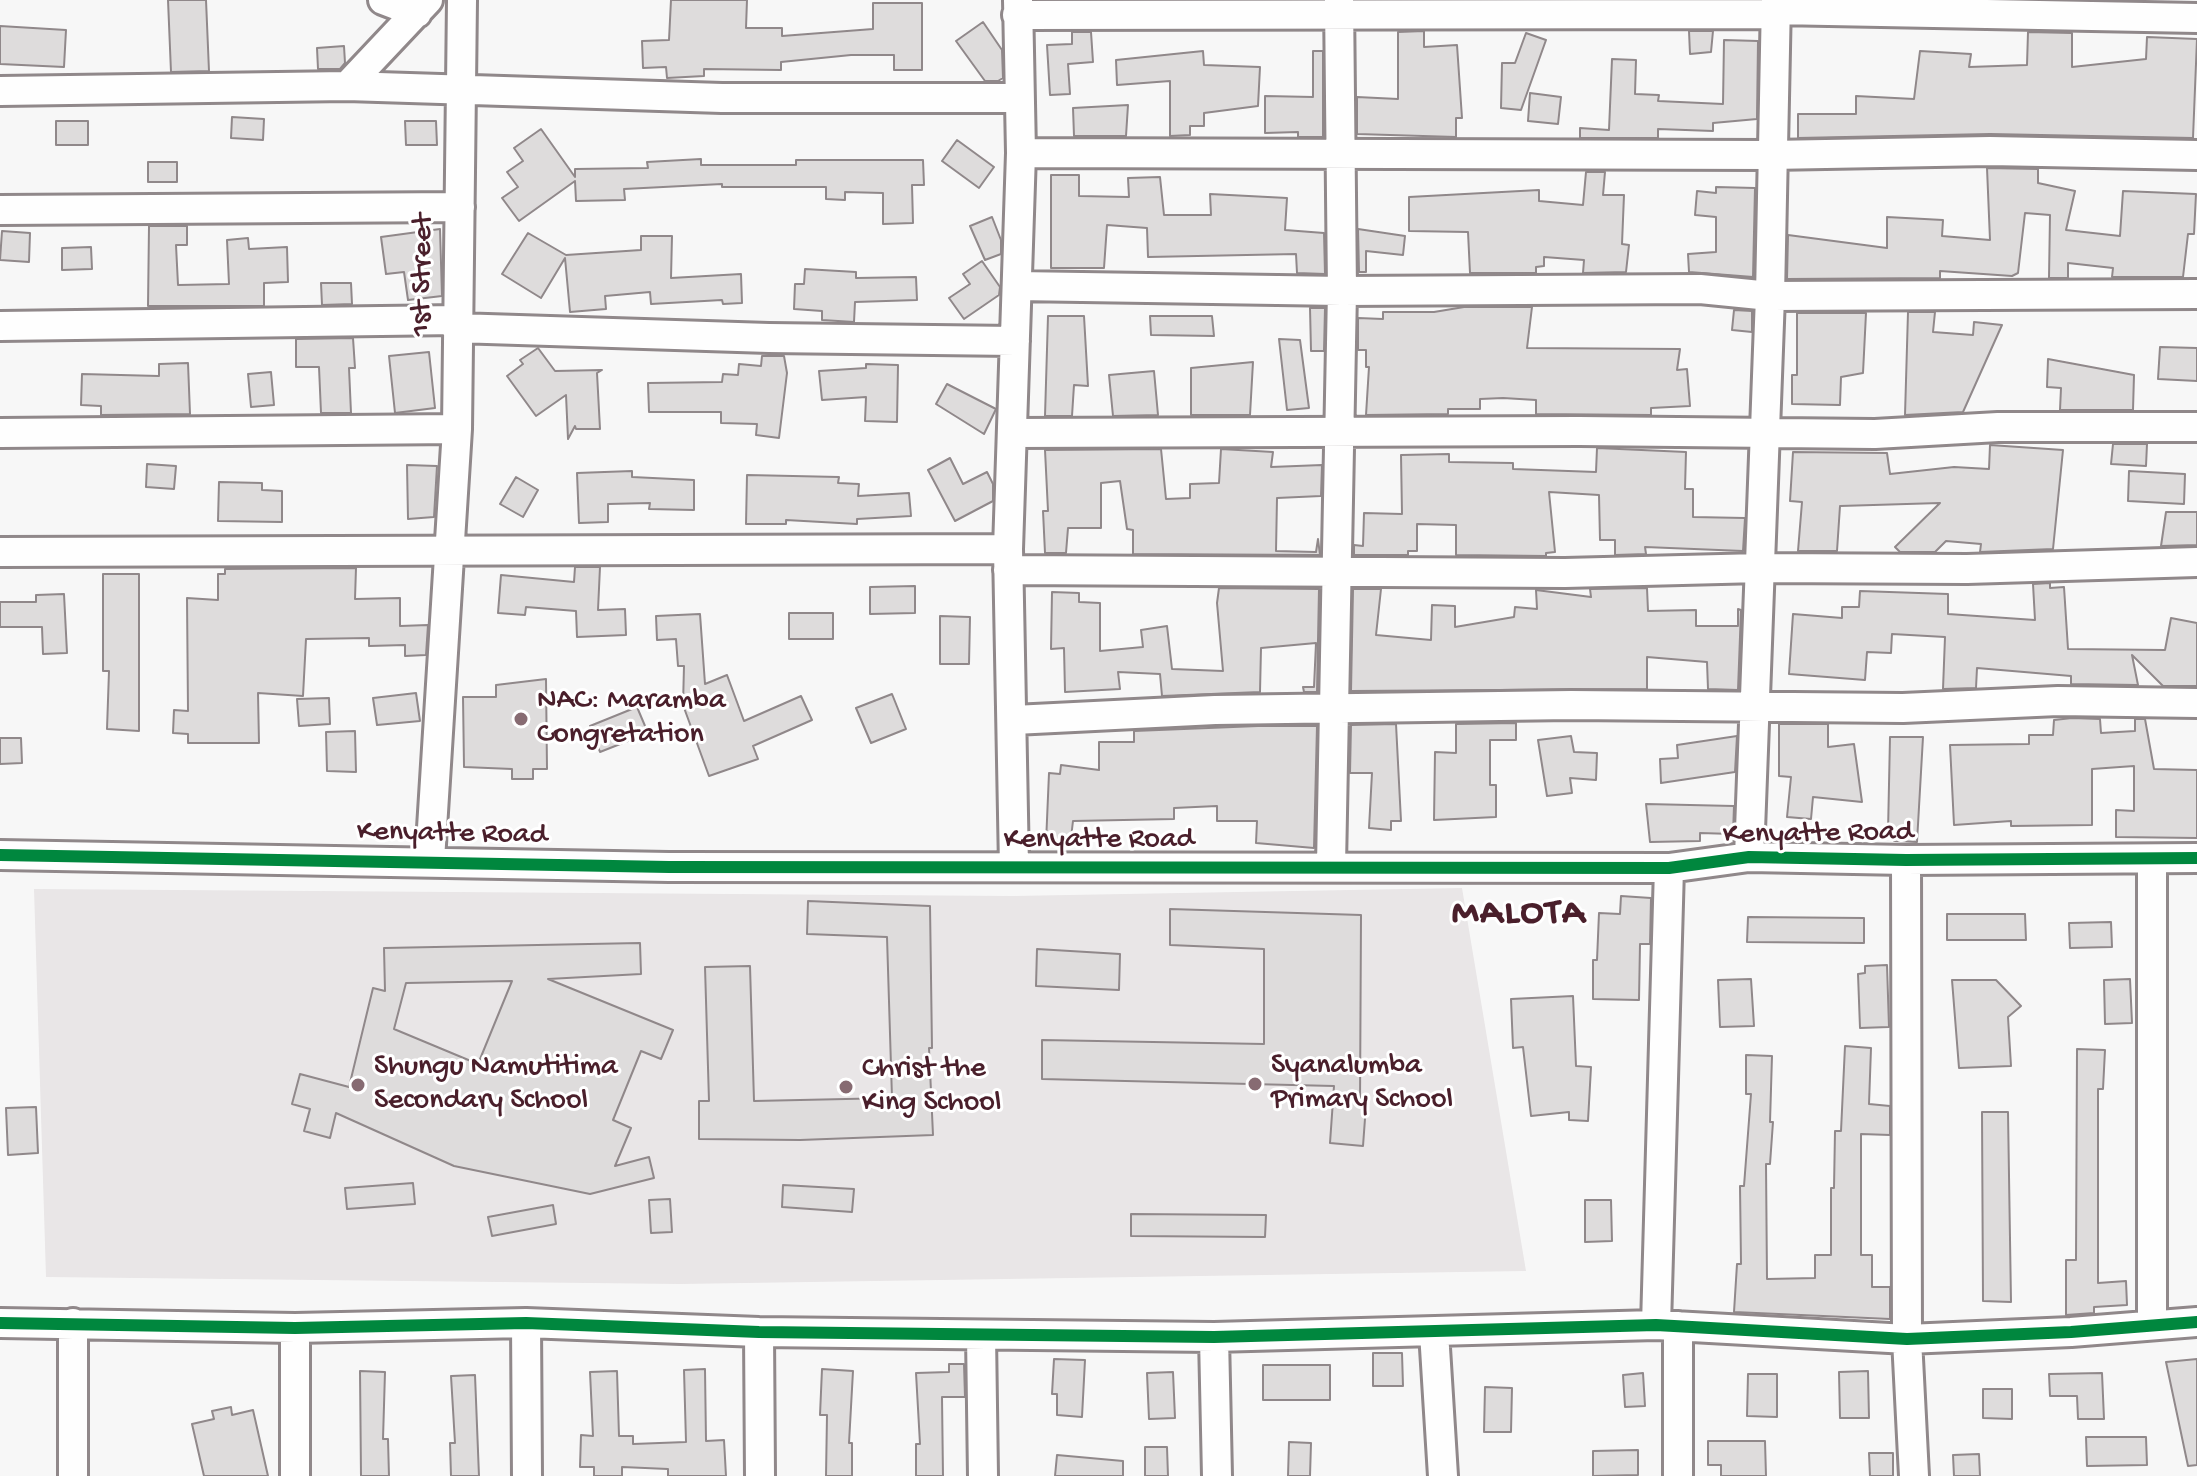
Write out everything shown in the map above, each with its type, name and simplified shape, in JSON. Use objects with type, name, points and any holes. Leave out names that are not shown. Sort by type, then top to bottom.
[{"type":"street","points":[[383,0],[422,7]]},
{"type":"street","name":"1st Street","points":[[430,860],[457,429],[462,0]]},
{"type":"street","points":[[347,86],[422,7]]},
{"type":"street","points":[[1331,865],[1342,291],[1339,7]]},
{"type":"street","points":[[1014,867],[1014,720],[1008,559],[1021,153],[1018,8],[1776,8],[2197,18]]},
{"type":"street","points":[[1749,857],[1752,707],[1770,296],[1776,8]]},
{"type":"street","points":[[0,91],[347,86],[722,98],[1019,98]]},
{"type":"street","points":[[1021,153],[1771,155],[1990,151],[2197,155]]},
{"type":"street","points":[[0,210],[460,207]]},
{"type":"street","points":[[1017,286],[1342,291],[1700,289],[1770,296],[2197,294]]},
{"type":"street","points":[[0,326],[457,324],[769,338],[1015,341]]},
{"type":"street","points":[[1013,433],[1888,433],[1998,427],[2197,427]]},
{"type":"street","points":[[0,433],[457,429]]},
{"type":"street","points":[[0,552],[449,551],[1008,559],[1335,572],[1565,573],[1760,568],[1896,570],[2197,562]]},
{"type":"street","points":[[1014,720],[1215,710],[1903,708],[2058,701],[2197,703]]},
{"type":"street","name":"Kenyatte Road","points":[[0,855],[430,860],[669,867],[1331,865],[1669,868],[1749,857],[1906,860],[2197,858]]},
{"type":"street","points":[[2152,859],[2152,1325]]},
{"type":"street","points":[[1906,860],[1907,1339],[1914,1476]]},
{"type":"street","points":[[1669,868],[1667,1325],[1678,1476]]},
{"type":"street","points":[[0,1323],[295,1328],[526,1323],[759,1332],[1214,1337],[1667,1325],[1907,1339],[2197,1322]]},
{"type":"street","points":[[73,1323],[73,1476]]},
{"type":"street","points":[[526,1323],[527,1476]]},
{"type":"street","points":[[295,1328],[295,1476]]},
{"type":"street","points":[[759,1332],[760,1476]]},
{"type":"street","points":[[1434,1332],[1443,1476]]},
{"type":"street","points":[[981,1335],[983,1476]]},
{"type":"street","points":[[1214,1337],[1217,1476]]},
{"type":"shaded area","points":[[1462,888],[1526,1271],[680,1284],[46,1277],[34,889],[1013,896]]},
{"type":"building","points":[[168,0],[206,0],[209,71],[171,72]]},
{"type":"building","points":[[671,0],[747,0],[746,28],[782,28],[782,36],[873,29],[873,3],[922,3],[922,70],[894,70],[894,55],[851,55],[781,62],[781,70],[704,69],[704,76],[667,78],[666,67],[643,68],[642,41],[669,40]]},
{"type":"building","points":[[983,22],[1002,50],[1003,78],[998,81],[985,81],[956,41]]},
{"type":"building","points":[[0,26],[66,30],[64,67],[0,64]]},
{"type":"building","points":[[1424,31],[1424,47],[1457,45],[1462,118],[1456,118],[1456,137],[1357,134],[1357,97],[1398,99],[1398,32]]},
{"type":"building","points":[[1689,31],[1713,31],[1711,52],[1690,54]]},
{"type":"building","points":[[1072,32],[1091,32],[1093,62],[1068,64],[1070,94],[1050,95],[1047,45],[1072,44]]},
{"type":"building","points":[[2028,32],[2072,33],[2072,67],[2146,59],[2147,37],[2197,39],[2193,138],[1990,134],[1798,138],[1798,114],[1856,114],[1856,96],[1914,99],[1920,51],[1971,54],[1969,67],[2027,65]]},
{"type":"building","points":[[1526,33],[1546,40],[1521,110],[1501,108],[1502,63],[1515,63]]},
{"type":"building","points":[[1724,40],[1758,41],[1757,119],[1713,123],[1713,131],[1658,129],[1658,138],[1580,138],[1580,128],[1609,130],[1612,59],[1636,60],[1635,94],[1659,95],[1658,101],[1723,104]]},
{"type":"building","points":[[344,46],[345,63],[340,69],[318,69],[317,48]]},
{"type":"building","points":[[1203,51],[1204,65],[1260,67],[1258,106],[1204,113],[1204,126],[1190,126],[1190,135],[1170,136],[1170,81],[1117,85],[1116,60]]},
{"type":"building","points":[[1313,51],[1323,51],[1323,137],[1298,137],[1298,132],[1265,133],[1265,96],[1313,97]]},
{"type":"building","points":[[1530,93],[1561,97],[1558,124],[1528,121]]},
{"type":"building","points":[[1128,105],[1126,136],[1074,136],[1073,108]]},
{"type":"building","points":[[232,117],[264,119],[263,140],[231,138]]},
{"type":"building","points":[[56,121],[88,121],[88,145],[56,145]]},
{"type":"building","points":[[405,121],[436,121],[437,145],[406,145]]},
{"type":"building","points":[[541,129],[575,177],[575,169],[648,168],[647,162],[701,159],[701,165],[796,165],[796,160],[923,160],[924,185],[912,185],[913,223],[883,224],[883,193],[845,192],[845,200],[826,199],[826,187],[722,187],[722,184],[624,189],[625,200],[576,201],[575,181],[519,221],[502,198],[518,187],[507,172],[523,161],[514,148]]},
{"type":"building","points":[[957,140],[994,167],[979,188],[942,161]]},
{"type":"building","points":[[148,162],[177,162],[177,182],[148,182]]},
{"type":"building","points":[[1987,168],[2038,169],[2038,183],[2075,191],[2066,230],[2120,236],[2123,191],[2196,194],[2194,234],[2188,234],[2183,277],[2112,277],[2113,268],[2068,263],[2068,278],[2049,278],[2050,215],[2025,213],[2018,273],[2012,276],[1940,271],[1940,278],[1787,279],[1788,235],[1887,248],[1887,217],[1943,220],[1942,236],[1990,240]]},
{"type":"building","points":[[1586,172],[1605,172],[1603,195],[1624,195],[1622,244],[1629,245],[1626,272],[1583,273],[1584,260],[1544,257],[1544,266],[1536,267],[1536,273],[1470,273],[1468,232],[1409,231],[1409,197],[1539,190],[1539,201],[1583,205]]},
{"type":"building","points":[[1051,175],[1079,175],[1079,196],[1129,197],[1128,178],[1160,177],[1164,215],[1211,215],[1210,194],[1287,198],[1285,230],[1324,233],[1325,274],[1297,273],[1296,254],[1148,257],[1147,228],[1107,225],[1104,268],[1051,268]]},
{"type":"building","points":[[1716,187],[1755,188],[1753,277],[1689,272],[1688,254],[1716,252],[1716,217],[1695,215],[1697,191],[1716,193]]},
{"type":"building","points":[[992,217],[1001,240],[1001,254],[985,260],[970,226]]},
{"type":"building","points":[[149,226],[187,226],[187,245],[176,245],[178,285],[229,284],[227,240],[248,238],[249,249],[287,247],[288,282],[264,283],[264,306],[148,306]]},
{"type":"building","points":[[440,229],[442,296],[408,300],[404,272],[386,274],[381,237]]},
{"type":"building","points":[[1358,229],[1405,236],[1403,255],[1366,251],[1366,272],[1359,272]]},
{"type":"building","points":[[2,231],[30,233],[29,262],[0,260]]},
{"type":"building","points":[[528,233],[566,255],[641,250],[641,236],[672,236],[671,278],[741,274],[742,303],[723,304],[722,300],[651,304],[650,292],[605,296],[606,309],[570,312],[565,258],[541,298],[502,274]]},
{"type":"building","points":[[91,247],[92,269],[62,270],[62,248]]},
{"type":"building","points":[[982,261],[1000,287],[999,295],[964,319],[949,298],[970,284],[963,274]]},
{"type":"building","points":[[805,269],[856,272],[856,278],[916,277],[917,300],[855,302],[854,322],[822,320],[822,311],[794,309],[795,284],[804,284]]},
{"type":"building","points":[[321,283],[351,283],[352,304],[322,305]]},
{"type":"building","points":[[1464,307],[1532,307],[1527,348],[1680,349],[1677,370],[1687,369],[1690,406],[1651,408],[1651,415],[1536,414],[1536,400],[1503,398],[1480,399],[1480,409],[1448,409],[1448,414],[1366,415],[1369,367],[1366,367],[1366,350],[1358,350],[1358,318],[1383,319],[1383,312],[1434,312]]},
{"type":"building","points":[[1310,308],[1325,308],[1324,351],[1311,351]]},
{"type":"building","points":[[1734,310],[1752,311],[1752,332],[1732,330]]},
{"type":"building","points":[[1908,312],[1935,312],[1933,332],[1973,335],[1974,322],[2002,325],[1963,412],[1905,415]]},
{"type":"building","points":[[1797,313],[1866,313],[1863,373],[1841,377],[1840,405],[1792,404],[1792,375],[1797,375]]},
{"type":"building","points":[[1048,316],[1084,316],[1088,386],[1074,385],[1072,416],[1045,416]]},
{"type":"building","points":[[1150,316],[1212,316],[1214,336],[1151,335]]},
{"type":"building","points":[[353,338],[355,368],[349,368],[351,413],[321,413],[319,367],[296,367],[296,339]]},
{"type":"building","points":[[1279,339],[1300,340],[1309,408],[1287,410]]},
{"type":"building","points":[[2160,347],[2197,348],[2197,381],[2158,379]]},
{"type":"building","points":[[538,348],[555,371],[602,370],[597,373],[600,429],[576,429],[575,426],[568,439],[566,395],[536,416],[507,376],[523,364],[520,360]]},
{"type":"building","points":[[429,352],[435,408],[395,413],[389,356]]},
{"type":"building","points":[[762,356],[784,356],[787,373],[779,438],[756,435],[757,424],[721,423],[721,412],[649,412],[648,383],[722,382],[723,374],[738,375],[739,364],[761,366]]},
{"type":"building","points":[[2048,359],[2134,375],[2133,410],[2060,410],[2061,388],[2047,387]]},
{"type":"building","points":[[1253,362],[1250,415],[1191,415],[1191,368]]},
{"type":"building","points":[[188,363],[190,414],[101,415],[101,406],[81,405],[82,374],[159,376],[159,364]]},
{"type":"building","points":[[866,364],[898,365],[897,422],[865,421],[866,397],[822,400],[819,371],[866,368]]},
{"type":"building","points":[[1154,371],[1158,415],[1113,416],[1109,375]]},
{"type":"building","points":[[271,372],[274,405],[251,407],[248,374]]},
{"type":"building","points":[[947,384],[996,409],[984,434],[936,404]]},
{"type":"building","points":[[2113,444],[2147,444],[2146,466],[2111,464]]},
{"type":"building","points":[[1990,445],[2063,450],[2053,549],[1980,552],[1981,544],[1946,541],[1935,552],[1900,552],[1895,547],[1940,503],[1840,506],[1837,551],[1798,551],[1802,502],[1790,501],[1793,452],[1887,453],[1890,474],[1954,467],[1989,469]]},
{"type":"building","points":[[1597,448],[1686,452],[1685,489],[1693,489],[1693,517],[1745,518],[1743,551],[1645,547],[1646,554],[1615,555],[1615,540],[1600,540],[1599,495],[1549,492],[1555,552],[1546,553],[1546,556],[1456,555],[1456,525],[1417,524],[1417,551],[1408,551],[1408,555],[1354,555],[1354,545],[1363,546],[1364,513],[1402,514],[1401,455],[1449,454],[1449,462],[1513,463],[1513,469],[1596,472]]},
{"type":"building","points":[[1161,449],[1166,499],[1190,498],[1190,484],[1219,483],[1221,449],[1273,452],[1271,467],[1322,465],[1321,496],[1277,498],[1276,551],[1316,552],[1318,539],[1320,555],[1133,554],[1133,530],[1127,529],[1120,481],[1101,483],[1101,528],[1068,528],[1066,553],[1045,553],[1043,511],[1048,511],[1045,450]]},
{"type":"building","points":[[950,458],[963,484],[987,472],[993,484],[993,501],[955,521],[928,470]]},
{"type":"building","points":[[147,464],[176,466],[174,489],[146,487]]},
{"type":"building","points":[[407,465],[437,466],[434,517],[408,519]]},
{"type":"building","points":[[632,471],[632,477],[694,480],[694,510],[649,509],[650,503],[608,504],[608,522],[579,523],[577,473]]},
{"type":"building","points":[[2129,471],[2185,474],[2184,504],[2128,501]]},
{"type":"building","points":[[747,475],[839,477],[838,483],[859,484],[858,496],[909,493],[911,516],[857,519],[857,524],[786,520],[786,524],[746,524]]},
{"type":"building","points":[[516,477],[538,490],[523,517],[500,504]]},
{"type":"building","points":[[219,482],[262,483],[262,490],[282,491],[282,522],[218,521]]},
{"type":"building","points":[[2166,512],[2197,512],[2197,545],[2161,546]]},
{"type":"building","points":[[575,567],[600,567],[598,610],[625,609],[626,635],[577,637],[576,611],[526,607],[525,615],[498,613],[501,575],[574,582]]},
{"type":"building","points":[[356,568],[355,599],[400,598],[400,626],[428,625],[426,655],[405,656],[405,645],[369,646],[369,638],[306,639],[303,696],[258,693],[259,743],[188,743],[188,734],[173,733],[174,710],[188,711],[187,598],[218,600],[218,574],[225,574],[225,569]]},
{"type":"building","points":[[103,574],[139,574],[139,731],[107,729],[109,671],[103,671]]},
{"type":"building","points":[[2050,583],[2050,588],[2064,587],[2068,649],[2165,650],[2171,618],[2197,623],[2197,686],[2163,686],[2132,655],[2138,685],[2071,684],[2071,676],[1977,668],[1976,688],[1943,689],[1945,637],[1892,634],[1891,653],[1867,652],[1865,680],[1789,674],[1793,614],[1842,618],[1842,607],[1859,607],[1860,591],[1948,594],[1948,614],[2035,620],[2033,584]]},
{"type":"building","points":[[915,586],[915,613],[870,614],[870,587]]},
{"type":"building","points":[[1219,588],[1319,589],[1317,692],[1304,692],[1303,687],[1314,687],[1316,643],[1261,648],[1260,692],[1162,696],[1160,674],[1118,672],[1120,689],[1065,692],[1064,648],[1051,649],[1052,592],[1079,593],[1079,602],[1100,603],[1100,651],[1143,647],[1141,630],[1167,626],[1172,669],[1223,671],[1217,603]]},
{"type":"building","points":[[1647,588],[1648,611],[1696,610],[1696,626],[1738,626],[1738,609],[1741,610],[1738,690],[1708,689],[1707,662],[1647,657],[1647,689],[1351,691],[1353,589],[1381,589],[1376,635],[1431,640],[1432,605],[1455,606],[1455,627],[1514,617],[1515,607],[1537,609],[1536,590],[1591,597],[1590,589]]},
{"type":"building","points":[[64,594],[67,653],[43,654],[42,627],[0,627],[0,602],[36,602],[36,595]]},
{"type":"building","points":[[789,613],[833,613],[833,639],[789,639]]},
{"type":"building","points":[[700,614],[705,684],[727,675],[744,721],[801,696],[812,720],[753,746],[758,759],[709,776],[683,705],[684,666],[678,666],[676,639],[657,640],[656,616]]},
{"type":"building","points":[[940,616],[970,617],[969,664],[940,664]]},
{"type":"building","name":"NAC: Maramba Congretation","points":[[546,679],[547,769],[533,769],[533,779],[512,779],[512,769],[464,767],[463,697],[496,697],[496,685]]},
{"type":"building","points":[[416,693],[420,721],[377,725],[373,698]]},
{"type":"building","points":[[892,694],[906,729],[871,743],[856,708]]},
{"type":"building","points":[[329,698],[330,724],[299,726],[297,699]]},
{"type":"building","points":[[637,707],[648,733],[600,752],[590,726]]},
{"type":"building","points":[[2100,719],[2101,733],[2135,731],[2135,719],[2145,719],[2154,769],[2197,770],[2197,838],[2116,837],[2116,810],[2134,811],[2134,766],[2092,769],[2092,825],[2011,826],[2011,821],[1954,825],[1950,745],[2029,744],[2029,735],[2053,735],[2054,720]]},
{"type":"building","points":[[1516,723],[1516,740],[1490,740],[1490,785],[1496,785],[1496,817],[1434,820],[1435,752],[1456,753],[1456,724]]},
{"type":"building","points":[[1396,724],[1401,821],[1391,821],[1391,830],[1369,828],[1372,773],[1350,773],[1351,725]]},
{"type":"building","points":[[1779,724],[1828,724],[1828,747],[1854,744],[1862,802],[1813,797],[1811,819],[1787,817],[1791,777],[1779,776]]},
{"type":"building","points":[[1317,726],[1314,848],[1256,843],[1257,821],[1217,821],[1217,806],[1174,808],[1174,819],[1073,821],[1070,846],[1046,843],[1049,773],[1060,774],[1061,765],[1099,770],[1099,742],[1134,742],[1134,731]]},
{"type":"building","points":[[355,731],[356,772],[327,771],[326,732]]},
{"type":"building","points":[[1571,736],[1574,752],[1597,753],[1596,780],[1570,778],[1572,793],[1547,796],[1538,740]]},
{"type":"building","points":[[1737,736],[1735,772],[1661,783],[1660,759],[1678,758],[1677,745]]},
{"type":"building","points":[[1890,737],[1923,737],[1917,842],[1894,841],[1895,832],[1888,832]]},
{"type":"building","points":[[0,738],[21,738],[22,763],[0,764]]},
{"type":"building","points":[[1646,804],[1734,806],[1733,834],[1700,833],[1700,841],[1650,842]]},
{"type":"building","points":[[1621,896],[1651,898],[1650,944],[1640,944],[1639,1000],[1593,999],[1593,960],[1597,960],[1599,913],[1620,914]]},
{"type":"building","points":[[808,901],[930,906],[932,1048],[929,1048],[933,1135],[800,1140],[699,1139],[699,1101],[709,1101],[705,967],[750,966],[754,1101],[892,1098],[887,937],[807,934]]},
{"type":"building","points":[[1170,909],[1361,915],[1360,1104],[1366,1105],[1363,1146],[1330,1143],[1334,1086],[1042,1079],[1042,1040],[1264,1044],[1264,949],[1170,945]]},
{"type":"building","points":[[1947,914],[2025,914],[2026,940],[1947,940]]},
{"type":"building","points":[[1748,917],[1864,918],[1864,943],[1747,942]]},
{"type":"building","points":[[2111,922],[2112,947],[2070,948],[2069,923]]},
{"type":"building","points":[[640,943],[641,974],[548,979],[673,1030],[661,1059],[641,1051],[613,1120],[631,1128],[615,1166],[649,1157],[654,1178],[590,1194],[454,1166],[336,1113],[330,1138],[304,1131],[310,1109],[292,1104],[300,1074],[349,1087],[373,988],[385,991],[384,948]],"holes":[[[512,981],[478,1064],[394,1029],[406,983]]]},
{"type":"building","points":[[1037,949],[1120,954],[1119,990],[1036,986]]},
{"type":"building","points":[[1887,965],[1889,1027],[1860,1028],[1858,974],[1865,973],[1865,966]]},
{"type":"building","points":[[1751,979],[1754,1026],[1720,1027],[1718,980]]},
{"type":"building","points":[[2130,979],[2132,1023],[2105,1024],[2104,980]]},
{"type":"building","points":[[1952,980],[1996,980],[2021,1006],[2008,1017],[2011,1066],[1959,1068]]},
{"type":"building","points":[[1573,996],[1576,1066],[1591,1067],[1588,1121],[1569,1120],[1569,1112],[1531,1116],[1523,1047],[1513,1048],[1511,999]]},
{"type":"building","points":[[1845,1046],[1871,1048],[1869,1104],[1890,1106],[1890,1135],[1861,1134],[1861,1255],[1872,1255],[1872,1287],[1890,1287],[1890,1319],[1734,1312],[1737,1264],[1741,1264],[1740,1186],[1744,1186],[1751,1094],[1746,1094],[1746,1055],[1772,1056],[1770,1122],[1773,1122],[1770,1164],[1766,1164],[1767,1279],[1815,1278],[1815,1255],[1831,1255],[1831,1188],[1834,1188],[1835,1131],[1841,1131]]},
{"type":"building","points":[[2077,1049],[2105,1050],[2103,1089],[2098,1089],[2098,1283],[2126,1281],[2127,1305],[2094,1307],[2094,1313],[2066,1315],[2066,1260],[2076,1260]]},
{"type":"building","points":[[36,1107],[38,1153],[8,1155],[6,1108]]},
{"type":"building","points":[[1982,1112],[2008,1112],[2011,1302],[1983,1301]]},
{"type":"building","points":[[413,1183],[415,1204],[347,1209],[345,1188]]},
{"type":"building","points":[[783,1185],[854,1189],[852,1212],[782,1207]]},
{"type":"building","points":[[670,1199],[672,1232],[651,1233],[649,1200]]},
{"type":"building","points":[[1585,1200],[1611,1200],[1612,1241],[1585,1242]]},
{"type":"building","points":[[553,1205],[556,1224],[492,1236],[488,1217]]},
{"type":"building","points":[[1131,1214],[1266,1215],[1265,1237],[1131,1236]]},
{"type":"building","points":[[1373,1353],[1402,1353],[1403,1386],[1373,1386]]},
{"type":"building","points":[[1054,1359],[1085,1360],[1082,1417],[1057,1415],[1057,1394],[1052,1394]]},
{"type":"building","points":[[2197,1359],[2197,1465],[2188,1466],[2166,1362]]},
{"type":"building","points":[[949,1364],[964,1364],[965,1397],[942,1397],[943,1476],[916,1476],[916,1444],[920,1444],[916,1373],[949,1372]]},
{"type":"building","points":[[1263,1365],[1330,1365],[1330,1400],[1263,1400]]},
{"type":"building","points":[[705,1369],[706,1441],[724,1440],[726,1476],[668,1476],[668,1469],[622,1467],[622,1476],[594,1476],[594,1467],[580,1467],[581,1435],[593,1436],[590,1372],[617,1371],[619,1436],[633,1436],[633,1444],[686,1442],[684,1370]]},
{"type":"building","points":[[822,1369],[853,1371],[849,1443],[852,1443],[852,1476],[826,1476],[827,1415],[820,1415]]},
{"type":"building","points":[[360,1371],[385,1372],[383,1439],[388,1439],[389,1476],[361,1476]]},
{"type":"building","points":[[1868,1371],[1869,1418],[1840,1418],[1839,1372]]},
{"type":"building","points":[[1173,1372],[1175,1418],[1149,1419],[1147,1373]]},
{"type":"building","points":[[1643,1373],[1645,1406],[1625,1407],[1623,1375]]},
{"type":"building","points":[[2102,1373],[2104,1419],[2078,1419],[2077,1396],[2050,1396],[2049,1374]]},
{"type":"building","points":[[1748,1374],[1777,1374],[1777,1417],[1747,1416]]},
{"type":"building","points":[[475,1375],[479,1476],[451,1476],[450,1443],[455,1443],[451,1376]]},
{"type":"building","points":[[1485,1387],[1512,1388],[1511,1432],[1484,1432]]},
{"type":"building","points":[[1983,1389],[2012,1389],[2012,1419],[1983,1418]]},
{"type":"building","points":[[231,1407],[232,1415],[253,1410],[268,1476],[204,1476],[192,1424],[214,1419],[212,1411]]},
{"type":"building","points":[[2086,1437],[2146,1437],[2147,1465],[2087,1466]]},
{"type":"building","points":[[1708,1441],[1765,1441],[1766,1476],[1721,1476],[1721,1465],[1708,1465]]},
{"type":"building","points":[[1289,1442],[1311,1443],[1310,1476],[1288,1476]]},
{"type":"building","points":[[1145,1447],[1167,1447],[1168,1476],[1145,1476]]},
{"type":"building","points":[[1638,1450],[1638,1475],[1593,1476],[1593,1451]]},
{"type":"building","points":[[1869,1453],[1893,1453],[1893,1476],[1870,1476]]},
{"type":"building","points":[[1979,1454],[1980,1476],[1954,1476],[1953,1455]]},
{"type":"building","points":[[1057,1455],[1123,1461],[1123,1476],[1055,1476]]},
{"type":"cycle path","points":[[0,855],[669,867],[1669,868],[1749,857],[1906,860],[2197,858]]},
{"type":"cycle path","points":[[0,1323],[295,1328],[526,1323],[759,1332],[1214,1337],[1656,1325],[1907,1339],[2071,1332],[2197,1322]]},
{"type":"place","name":"NAC: Maramba Congretation","points":[[521,719]]},
{"type":"place","name":"Syanalumba Primary School","points":[[1255,1084]]},
{"type":"place","name":"Shungu Namutitima Secondary School","points":[[358,1085]]},
{"type":"place","name":"Christ the King School","points":[[846,1087]]},
{"type":"district","name":"MALOTA","points":[[1519,915]]}]
